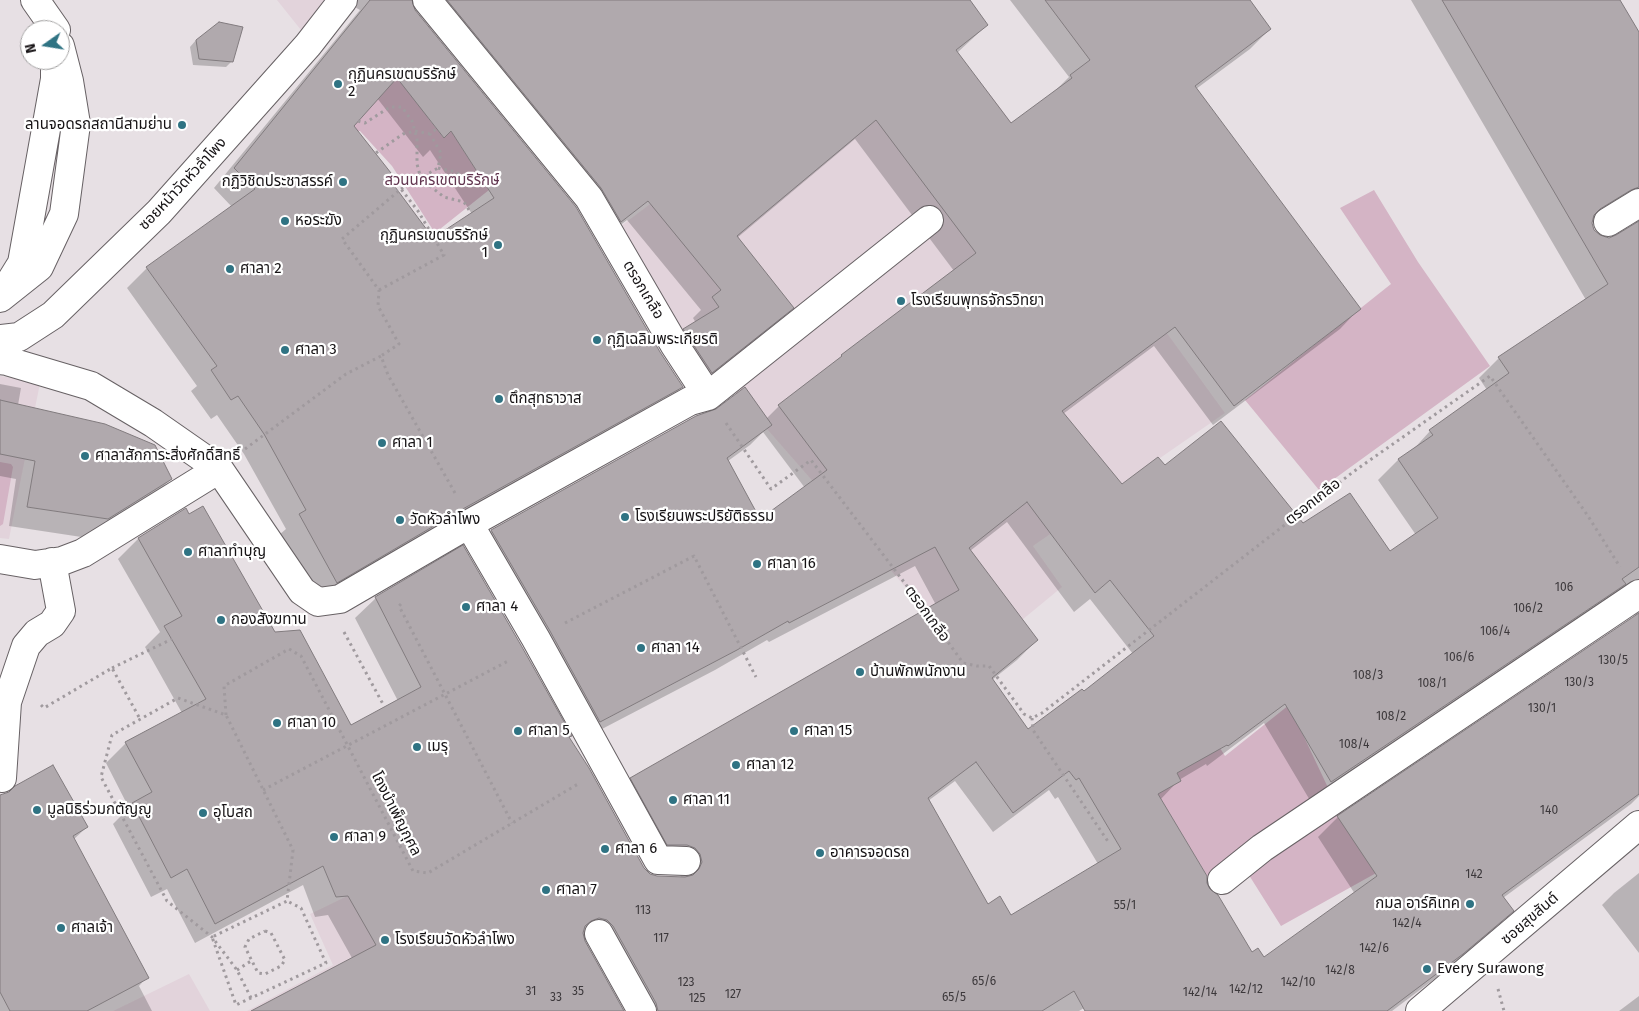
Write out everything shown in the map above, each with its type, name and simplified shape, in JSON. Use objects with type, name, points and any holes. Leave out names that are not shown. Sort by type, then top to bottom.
[{"type":"street","points":[[35,0],[49,20]]},
{"type":"street","name":"ซอยหน้าวัดหัวลำโพง","points":[[0,339],[19,337],[53,315],[159,212],[308,45],[343,0]]},
{"type":"street","name":"ตรอกเกลือ","points":[[427,0],[589,198],[674,344],[708,396]]},
{"type":"street","points":[[1,298],[22,263],[55,79],[55,70]]},
{"type":"street","points":[[1,298],[39,267],[64,214],[76,124],[66,70]]},
{"type":"street","points":[[1608,222],[1639,203]]},
{"type":"street","points":[[0,360],[90,386],[153,423],[219,469],[302,592],[318,602],[328,601],[340,599],[469,524],[690,401],[708,396],[928,220]]},
{"type":"street","points":[[0,559],[35,565],[83,553],[219,469]]},
{"type":"street","points":[[469,524],[538,642],[658,860],[686,861]]},
{"type":"street","points":[[2,778],[7,702],[26,646],[37,633],[52,624],[61,611],[52,562]]},
{"type":"street","points":[[1222,880],[1262,848],[1639,595]]},
{"type":"street","name":"ซอยสุขสันต์","points":[[1420,1011],[1639,825]]},
{"type":"street","points":[[599,934],[642,1011]]},
{"type":"path","points":[[358,121],[365,123],[390,107],[402,107],[412,121],[415,131],[417,139],[417,164],[421,179],[444,197],[464,202],[472,213]]},
{"type":"path","points":[[430,134],[436,128]]},
{"type":"path","points":[[376,153],[403,134],[415,131],[430,134],[441,153],[438,168]]},
{"type":"path","points":[[219,469],[346,374],[400,344],[378,306],[379,290],[342,239],[401,189],[438,168],[456,172],[473,186],[485,184]]},
{"type":"path","points":[[379,290],[444,255],[418,210],[401,189]]},
{"type":"path","points":[[381,356],[388,375],[463,508],[469,524]]},
{"type":"path","name":"ตรอกเกลือ","points":[[708,396],[771,489],[811,460],[924,607],[963,663],[989,666],[1024,714],[1032,718],[1042,713],[1353,472],[1490,376],[1588,516],[1639,595]]},
{"type":"path","points":[[263,790],[445,695],[694,556],[756,677]]},
{"type":"path","points":[[402,600],[400,606],[512,823]]},
{"type":"path","points":[[328,601],[384,706]]},
{"type":"path","points":[[44,708],[112,668],[172,639]]},
{"type":"path","name":"โถงบำเพ็ญกุศล","points":[[226,715],[224,686],[289,649],[301,656],[413,872],[428,873],[606,767]]},
{"type":"path","points":[[112,668],[140,719]]},
{"type":"path","points":[[251,998],[237,970],[212,937],[167,901],[101,777],[112,735],[178,698],[226,715],[293,850],[287,901]]},
{"type":"path","points":[[1032,718],[1032,730],[1109,843]]},
{"type":"path","points":[[212,937],[287,901]]},
{"type":"path","points":[[212,937],[236,1006],[326,963],[301,908],[287,901]]},
{"type":"path","points":[[265,931],[271,933],[285,960],[281,966],[265,974],[258,974],[251,961],[245,947],[249,939],[265,931]]},
{"type":"path","points":[[237,970],[251,961]]},
{"type":"shaded area","points":[[277,0],[329,0],[305,35]]},
{"type":"shaded area","name":"โรงเรียนพุทธจักรวิทยา","points":[[913,13],[979,80],[1060,186],[1225,413],[1033,546],[1062,587],[971,662],[718,373],[706,380],[617,229],[879,31]]},
{"type":"shaded area","points":[[0,376],[40,383],[9,539],[0,538]]},
{"type":"shaded area","name":"โรงเรียนวัดหัวลำโพง","points":[[391,875],[476,1011],[247,1011],[333,965],[310,914]]},
{"type":"shaded area","points":[[189,974],[210,1011],[113,1011]]},
{"type":"green space","name":"สวนนครเขตบริรักษ์","points":[[392,64],[434,111],[428,118],[443,137],[451,131],[489,190],[435,233],[392,166],[360,131],[346,134]]},
{"type":"green space","points":[[1374,190],[1418,262],[1490,366],[1319,490],[1245,400],[1391,284],[1340,208]]},
{"type":"green space","points":[[0,462],[11,464],[13,467],[3,524],[0,526]]},
{"type":"green space","points":[[1289,705],[1331,794],[1378,872],[1281,926],[1247,872],[1218,894],[1156,792],[1210,732],[1225,756]]},
{"type":"building","points":[[370,0],[412,0],[415,10],[576,207],[660,352],[683,387],[461,510],[337,583],[299,514],[306,510],[264,434],[238,396],[231,400],[211,370],[217,366],[146,267],[255,189],[234,168]],"holes":[[[397,78],[444,138],[451,131],[494,198],[433,238],[387,176],[391,173],[354,126]]]},
{"type":"building","points":[[447,0],[970,0],[988,25],[956,50],[1011,123],[1072,78],[1070,75],[1090,60],[1045,0],[1250,0],[1271,29],[1195,86],[1361,309],[1234,406],[1175,327],[1062,411],[1122,484],[1158,457],[1165,465],[1221,421],[1303,523],[1350,493],[1390,551],[1438,518],[1398,459],[1433,435],[1429,430],[1509,373],[1498,357],[1608,284],[1442,0],[1620,0],[1639,32],[1639,187],[1600,209],[1594,215],[1592,223],[1594,230],[1600,235],[1609,238],[1639,221],[1639,567],[1622,579],[1626,584],[1331,782],[1285,704],[1228,746],[1177,773],[1181,781],[1158,794],[1207,876],[1207,883],[1210,889],[1218,895],[1252,952],[1258,948],[1264,957],[1377,876],[1337,816],[1639,613],[1639,794],[1502,895],[1514,911],[1463,954],[1387,1011],[1085,1011],[1074,991],[1042,1011],[658,1011],[656,1003],[613,926],[607,920],[599,918],[585,926],[583,933],[585,941],[624,1011],[251,1011],[376,945],[348,896],[336,897],[323,866],[215,924],[187,869],[171,878],[132,803],[152,792],[125,742],[206,699],[164,626],[182,616],[138,538],[186,508],[189,514],[203,506],[275,632],[300,630],[351,725],[421,687],[375,597],[463,545],[572,736],[569,737],[589,768],[644,868],[650,874],[657,876],[685,877],[693,875],[699,869],[702,862],[700,854],[695,848],[687,845],[667,845],[630,778],[959,590],[935,547],[789,623],[788,621],[600,722],[491,530],[696,416],[716,409],[745,387],[772,425],[727,458],[760,519],[827,470],[778,405],[976,253],[876,120],[737,236],[794,308],[712,373],[683,329],[719,307],[712,297],[721,290],[648,201],[621,222],[601,188]],"holes":[[[1027,502],[1095,593],[1110,580],[1154,636],[1084,691],[1082,689],[1028,729],[992,678],[1038,640],[969,548]],[[976,762],[1013,813],[1069,771],[1076,780],[1079,778],[1121,849],[1011,915],[1000,896],[988,904],[928,798]]]},
{"type":"building","points":[[219,22],[243,27],[233,62],[199,59],[196,40]]},
{"type":"building","name":"ศาลาสักการะสิ่งศักดิ์สิทธิ์","points":[[0,400],[105,424],[155,445],[172,479],[108,519],[27,507],[35,461],[0,454]]},
{"type":"building","name":"ศาลเจ้า","points":[[53,765],[88,827],[73,836],[149,978],[87,1011],[10,1011],[0,992],[0,795],[9,792],[15,786]]},
{"type":"place","name":"กุฏินครเขตบริรักษ์ 2","points":[[338,84]]},
{"type":"place","name":"ลานจอดรถสถานีสามย่าน","points":[[182,125]]},
{"type":"place","name":"กฏิวิชิดประชาสรรค์","points":[[343,182]]},
{"type":"place","name":"หอระฆัง","points":[[285,221]]},
{"type":"place","name":"กุฏินครเขตบริรักษ์ 1","points":[[498,245]]},
{"type":"place","name":"ศาลา 2","points":[[230,269]]},
{"type":"place","name":"โรงเรียนพุทธจักรวิทยา","points":[[901,301]]},
{"type":"place","name":"กุฏิเฉลิมพระเกียรติ","points":[[597,340]]},
{"type":"place","name":"ศาลา 3","points":[[285,350]]},
{"type":"place","name":"ตึกสุทธาวาส","points":[[499,399]]},
{"type":"place","name":"ศาลา 1","points":[[382,443]]},
{"type":"place","name":"ศาลาสักการะสิ่งศักดิ์สิทธิ์","points":[[85,456]]},
{"type":"place","name":"โรงเรียนพระปริยัติธรรม","points":[[625,517]]},
{"type":"place","name":"วัดหัวลำโพง","points":[[400,520]]},
{"type":"place","name":"ศาลาทำบุญ","points":[[188,552]]},
{"type":"place","name":"ศาลา 16","points":[[757,564]]},
{"type":"place","name":"ศาลา 4","points":[[466,607]]},
{"type":"place","name":"กองสังฆทาน","points":[[221,620]]},
{"type":"place","name":"ศาลา 14","points":[[641,648]]},
{"type":"place","name":"บ้านพักพนักงาน","points":[[860,672]]},
{"type":"place","name":"ศาลา 10","points":[[277,723]]},
{"type":"place","name":"ศาลา 5","points":[[518,731]]},
{"type":"place","name":"ศาลา 15","points":[[794,731]]},
{"type":"place","name":"เมรุ","points":[[417,747]]},
{"type":"place","name":"ศาลา 12","points":[[736,765]]},
{"type":"place","name":"ศาลา 11","points":[[673,800]]},
{"type":"place","name":"มูลนิธิร่วมกตัญญู","points":[[37,810]]},
{"type":"place","name":"อุโบสถ","points":[[203,813]]},
{"type":"place","name":"ศาลา 9","points":[[334,837]]},
{"type":"place","name":"ศาลา 6","points":[[605,849]]},
{"type":"place","name":"อาคารจอดรถ","points":[[820,853]]},
{"type":"place","name":"ศาลา 7","points":[[546,890]]},
{"type":"place","name":"กมล อาร์คิเทค","points":[[1470,904]]},
{"type":"place","name":"ศาลเจ้า","points":[[61,928]]},
{"type":"place","name":"โรงเรียนวัดหัวลำโพง","points":[[385,940]]},
{"type":"place","name":"Every Surawong","points":[[1427,969]]}]
